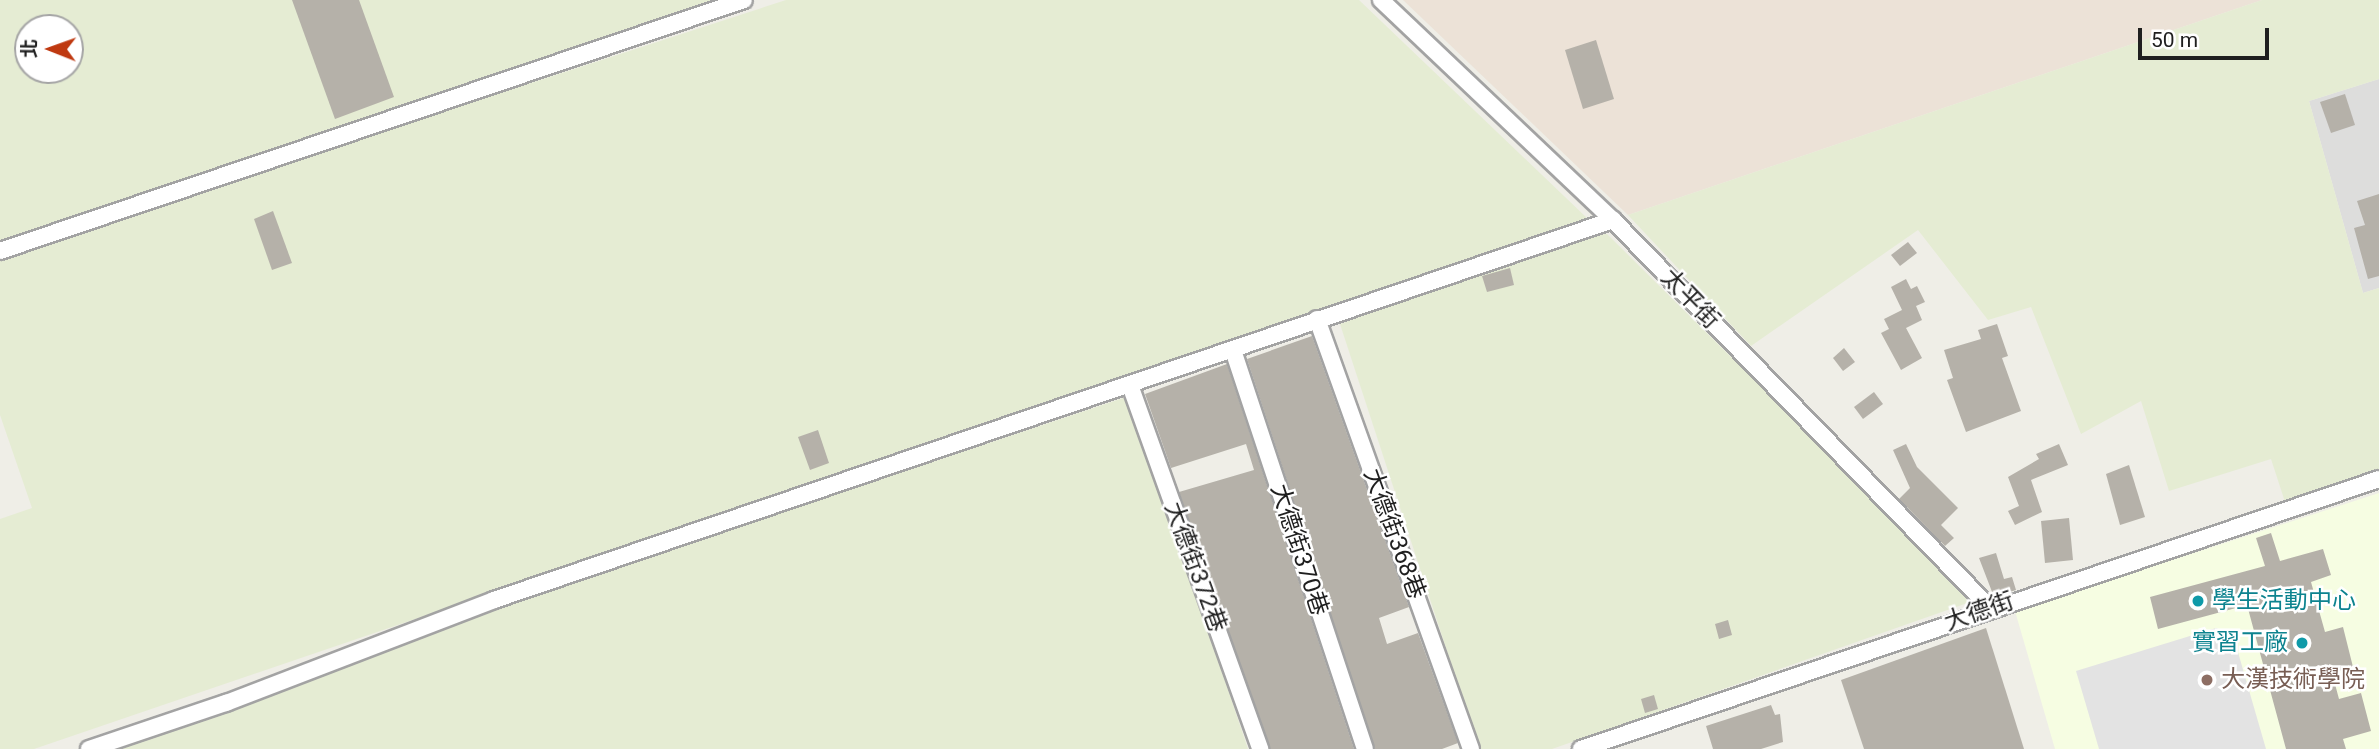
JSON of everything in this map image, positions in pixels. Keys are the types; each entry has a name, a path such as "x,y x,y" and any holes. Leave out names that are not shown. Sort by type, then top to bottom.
{"street":[{"path":"0,251 744,0"},
{"name":"太平街","path":"1381,0 1613,220 1990,608"},
{"path":"89,749 226,703 507,596 1613,220"},
{"name":"大德街368巷","path":"1317,319 1471,749"},
{"name":"大德街370巷","path":"1233,350 1365,749"},
{"name":"大德街372巷","path":"1130,385 1260,749"},
{"name":"大德街","path":"1581,749 1990,608 2379,479"}],"shaded area":[{"path":"0,0 728,0 0,241"},
{"path":"786,0 1359,0 1588,219 34,749 0,749 0,519 32,508 0,415 0,256"},
{"path":"1403,0 2262,0 1628,215"},
{"path":"2262,0 2379,0 2379,79 2309,101 2363,293 2379,288 2379,472 2286,505 2271,459 2169,491 2141,401 2081,434 2031,307 1988,320 1918,230 1751,346 1628,215"},
{"path":"2379,79 2379,288 2363,293 2309,101"},
{"path":"1607,234 1976,600 1552,749 1479,749 1340,324 1590,235"},
{"path":"1129,396 1248,749 79,749"},
{"name":"大漢技術學院","path":"2379,493 2379,749 2055,749 2015,611"},
{"path":"2216,628 2233,635 2266,749 2099,749 2076,671"}],"building":[{"path":"292,0 359,0 394,97 335,119"},
{"path":"1596,40 1614,99 1583,109 1565,50"},
{"path":"2345,94 2355,125 2331,133 2320,102"},
{"path":"2379,194 2379,276 2368,279 2354,228 2365,225 2357,201"},
{"path":"273,211 292,263 272,270 254,219"},
{"path":"1908,242 1917,253 1900,266 1891,255"},
{"path":"1510,268 1514,285 1487,292 1482,276"},
{"path":"1906,279 1911,289 1917,286 1925,302 1916,306 1922,320 1906,328 1922,358 1901,370 1881,333 1889,329 1884,319 1902,310 1891,287"},
{"path":"1997,324 2008,356 2002,358 2021,411 1966,432 1947,380 1953,378 1944,350 1981,339 1978,330"},
{"path":"1312,336 1409,607 1379,618 1387,644 1418,633 1458,743 1442,749 1375,749 1247,359"},
{"path":"1844,348 1855,362 1843,371 1833,358"},
{"path":"1227,364 1354,749 1270,749 1179,492 1254,470 1246,444 1171,468 1145,394"},
{"path":"1874,392 1883,404 1863,419 1854,407"},
{"path":"818,430 829,463 810,470 798,437"},
{"path":"1906,444 1917,467 1958,508 1941,525 1954,538 1945,546 1899,499 1910,488 1893,450"},
{"path":"2059,444 2068,465 2031,480 2042,512 2015,525 2008,511 2019,506 2008,477 2039,459 2036,454"},
{"path":"2129,465 2145,517 2120,525 2106,474"},
{"path":"2069,518 2073,560 2045,563 2041,521"},
{"name":"實習工廠","path":"2271,533 2280,561 2323,549 2331,575 2311,582 2325,632 2343,627 2353,667 2332,673 2339,699 2361,693 2371,731 2343,739 2346,749 2286,749 2247,605 2158,629 2150,597 2265,566 2256,538"},
{"path":"1996,553 2004,579 2012,577 2016,590 1994,597 1979,558"},
{"path":"1728,620 1732,635 1719,639 1715,624"},
{"path":"1986,628 2024,749 1864,749 1841,680"},
{"path":"1654,695 1658,709 1645,713 1641,699"},
{"path":"1771,705 1775,715 1780,714 1783,742 1761,749 1713,749 1706,726"}],"place":[{"name":"學生活動中心","path":"2198,601"},
{"name":"實習工廠","path":"2302,643"},
{"name":"大漢技術學院","path":"2207,680"}]}
